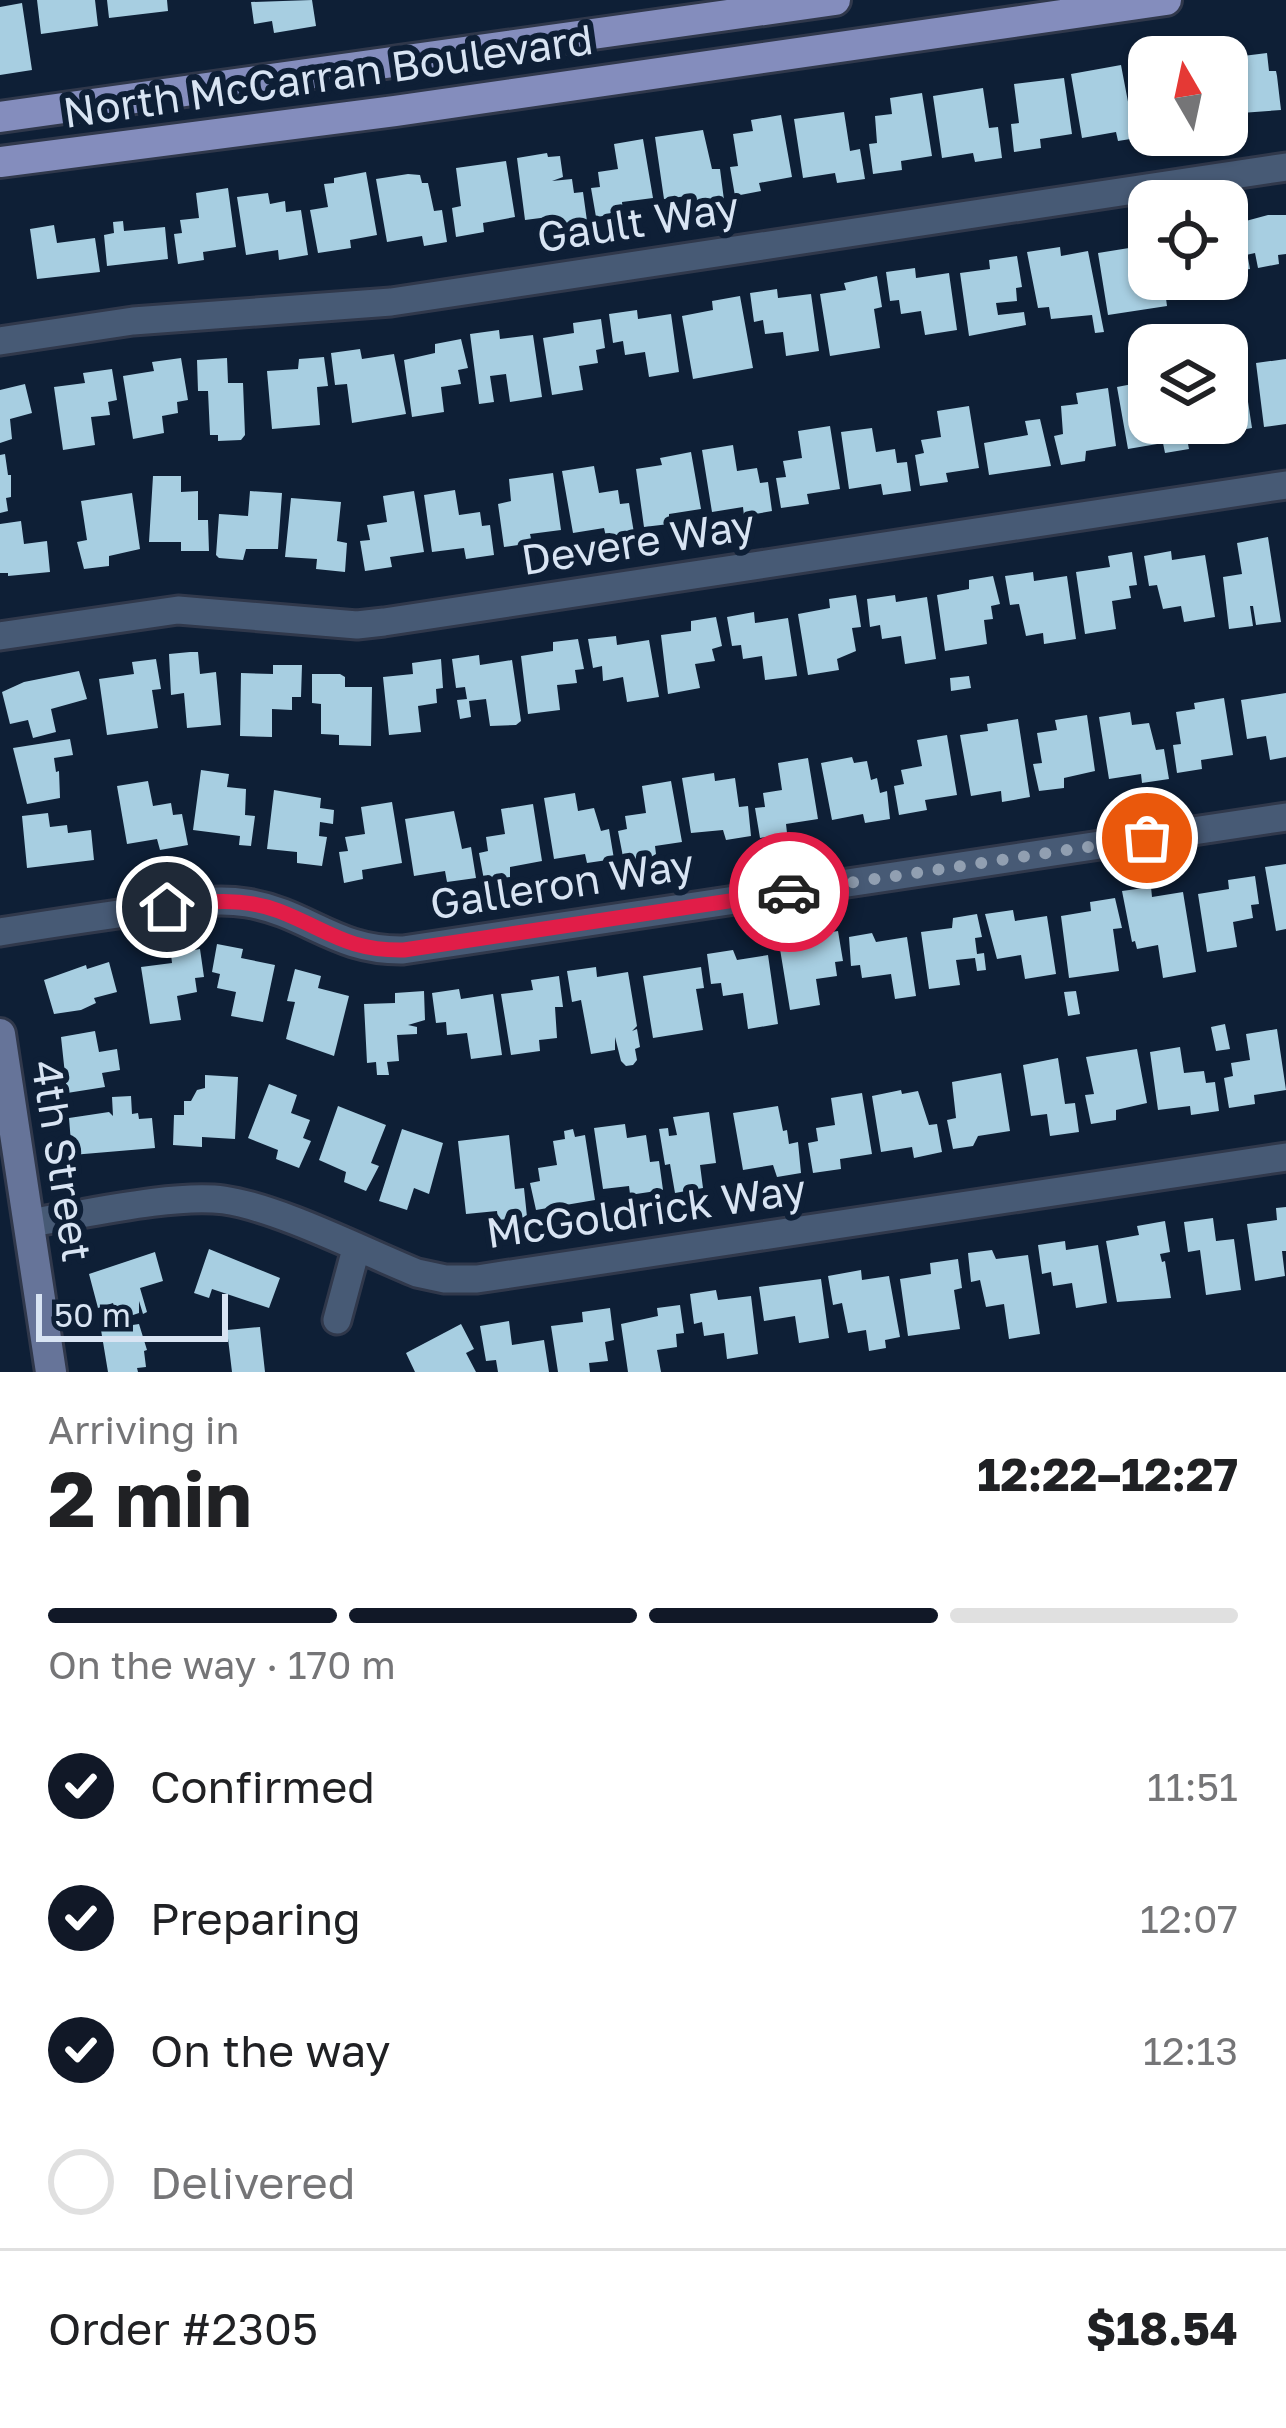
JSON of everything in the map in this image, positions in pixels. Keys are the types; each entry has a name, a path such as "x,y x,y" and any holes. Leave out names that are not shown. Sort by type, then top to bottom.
{"main road":[{"name":"North McCarran Boulevard","path":"0,118 835,0"},
{"name":"North McCarran Boulevard","path":"0,162 395,111 1166,0"}],"street":[{"name":"Gault Way","path":"0,340 134,321 391,302 1286,166"},
{"name":"Devere Way","path":"0,636 178,610 357,625 384,622 1286,485"},
{"name":"Galleron Way","path":"0,932 209,900 275,909 347,944 404,950 1286,817"},
{"name":"4th Street","path":"0,1034 51,1372"},
{"name":"McGoldrick Way","path":"28,1223 194,1198 224,1200 254,1207 417,1274 477,1279 1286,1157"},
{"path":"337,1320 356,1249"}],"building":[{"path":"37,0 95,0 98,26 41,34"},
{"path":"107,0 167,0 168,11 109,18"},
{"path":"312,0 316,26 274,33 272,21 254,24 251,2"},
{"path":"22,3 32,70 0,75 0,7"},
{"path":"1267,53 1269,71 1276,71 1281,110 1248,112 1248,55"},
{"path":"1121,65 1128,139 1118,141 1116,132 1082,138 1071,74"},
{"path":"1064,78 1072,134 1040,139 1041,148 1014,152 1011,124 1019,123 1014,84"},
{"path":"983,88 989,128 998,127 1002,158 975,162 973,153 942,158 933,96"},
{"path":"922,93 932,156 901,161 902,170 873,174 869,144 877,143 875,116 892,114 890,98"},
{"path":"844,112 850,151 860,149 865,179 837,183 835,173 803,178 794,119"},
{"path":"781,115 792,177 759,183 761,191 735,196 730,167 738,166 733,134 753,131 751,120"},
{"path":"703,130 712,169 720,169 724,200 696,204 695,195 664,199 655,137"},
{"path":"643,139 653,198 622,202 623,213 596,217 591,188 600,187 598,172 618,169 614,144"},
{"path":"547,153 548,157 560,156 563,177 552,181 572,179 574,193 583,192 587,221 558,225 556,216 525,220 517,158"},
{"path":"506,161 515,217 483,223 484,232 456,237 452,208 461,206 456,168"},
{"path":"366,172 377,235 350,240 351,248 318,253 310,210 328,207 324,184"},
{"path":"420,175 422,183 428,183 434,211 442,210 447,242 424,246 422,236 387,242 376,179"},
{"path":"228,188 236,247 203,252 204,260 178,264 174,234 182,233 180,220 199,218 196,193"},
{"path":"268,193 270,204 285,201 286,212 301,210 308,255 279,260 278,250 246,255 237,197"},
{"path":"1286,215 1286,254 1278,255 1279,264 1258,268 1255,253 1248,255 1248,220"},
{"path":"123,221 124,231 165,227 168,259 107,266 104,235 114,233 113,222"},
{"path":"54,225 57,243 95,238 100,272 37,279 30,229"},
{"path":"1060,247 1061,256 1088,251 1104,332 1095,333 1092,315 1051,319 1049,307 1038,308 1027,252"},
{"path":"1128,248 1128,300 1166,300 1167,306 1108,315 1098,253"},
{"path":"1017,256 1022,287 1016,288 1017,301 996,303 998,315 1024,312 1026,325 969,336 960,273 990,269 989,260"},
{"path":"915,268 916,278 949,273 957,330 925,335 921,311 901,314 899,300 890,301 886,272"},
{"path":"877,276 882,307 874,309 880,348 830,356 820,294 846,290 844,283"},
{"path":"777,289 778,298 811,294 819,351 786,356 783,332 765,334 763,320 754,322 750,293"},
{"path":"740,296 753,368 693,379 682,316 713,310 712,301"},
{"path":"637,310 638,319 671,314 679,372 649,377 645,352 625,355 623,341 613,343 609,314"},
{"path":"601,319 605,348 596,350 598,363 579,366 583,390 552,395 543,338 574,333 573,323"},
{"path":"499,330 500,339 533,335 542,397 510,402 506,374 490,376 494,402 479,404 470,334"},
{"path":"461,339 468,368 458,370 461,384 441,387 444,412 412,417 404,360 435,353 435,344"},
{"path":"360,349 362,359 394,354 406,414 352,423 347,384 335,385 331,353"},
{"path":"324,357 328,386 317,387 320,425 272,429 267,371 298,369 299,359"},
{"path":"181,358 188,400 177,402 178,413 162,416 164,433 133,439 123,376 154,371 152,362"},
{"path":"227,358 228,383 243,383 245,435 241,440 218,441 218,435 210,435 208,391 198,391 197,360"},
{"path":"1286,359 1286,424 1264,427 1256,363"},
{"path":"112,369 117,400 108,402 110,415 91,417 95,445 63,450 54,387 85,383 83,373"},
{"path":"25,384 32,413 10,419 12,439 0,443 0,390"},
{"path":"1128,385 1128,444 1157,444 1128,449 1117,387"},
{"path":"1108,388 1116,446 1086,451 1085,461 1061,465 1054,436 1063,434 1061,406 1078,404 1076,393"},
{"path":"969,406 979,468 946,473 948,482 920,486 915,455 924,453 921,440 941,437 937,411"},
{"path":"1040,419 1051,466 989,475 984,443 1028,435 1025,421"},
{"path":"830,426 840,489 807,494 809,504 781,508 776,478 786,477 783,461 802,458 798,431"},
{"path":"872,428 876,452 895,449 897,463 907,462 911,491 883,495 881,484 849,489 841,432"},
{"path":"1163,444 1188,444 1189,449 1165,453"},
{"path":"733,445 737,471 757,468 760,483 768,482 772,511 744,516 743,507 712,512 702,450"},
{"path":"691,452 701,509 669,514 669,524 644,527 636,469 662,465 660,458"},
{"path":"5,454 11,497 6,498 8,511 0,513 0,455"},
{"path":"594,466 599,493 618,490 620,504 629,503 634,533 606,537 604,528 573,533 562,471"},
{"path":"553,473 561,530 530,534 532,543 504,547 498,504 511,501 509,479"},
{"path":"153,476 181,476 181,492 198,491 198,520 208,520 209,551 181,551 181,542 149,542"},
{"path":"455,490 459,515 480,512 482,526 490,525 494,555 466,559 464,548 432,552 424,495"},
{"path":"250,491 282,493 278,549 246,549 243,560 219,558 219,514 248,516"},
{"path":"414,491 424,552 390,557 392,567 365,571 360,541 370,540 367,525 387,522 383,496"},
{"path":"132,493 140,549 109,556 109,566 84,569 77,542 87,540 81,501"},
{"path":"291,498 341,502 337,541 347,543 345,572 316,569 317,559 285,557"},
{"path":"21,521 24,544 47,541 50,572 0,573 0,524"},
{"path":"1268,537 1281,622 1256,625 1250,606 1253,626 1229,629 1223,577 1242,574 1237,543"},
{"path":"1171,551 1172,560 1205,555 1215,617 1184,622 1181,606 1163,609 1157,585 1149,586 1144,556"},
{"path":"1132,552 1137,585 1129,586 1131,598 1112,601 1116,629 1085,634 1076,572 1110,567 1108,556"},
{"path":"1033,572 1034,581 1067,576 1076,639 1044,644 1043,633 1026,636 1019,604 1010,605 1005,576"},
{"path":"993,576 1000,604 991,606 993,619 984,620 987,644 945,651 937,595 969,589 969,580"},
{"path":"856,595 861,627 852,628 856,651 837,659 839,670 808,675 798,614 830,608 829,599"},
{"path":"895,595 896,602 927,597 936,659 905,664 901,636 882,639 880,625 870,627 867,599"},
{"path":"754,612 755,623 788,618 797,676 765,680 762,656 743,659 741,645 732,646 727,617"},
{"path":"716,617 722,646 712,649 715,661 695,664 700,688 668,694 661,635 691,631 691,621"},
{"path":"616,636 617,645 649,640 659,697 627,702 623,677 603,681 602,666 593,668 588,639"},
{"path":"578,639 584,669 575,670 577,683 557,685 560,710 528,714 521,656 553,651 553,642"},
{"path":"198,652 200,674 216,672 221,725 187,728 184,693 171,695 169,654"},
{"path":"479,655 480,665 512,660 521,721 516,725 490,726 486,699 469,701 471,717 460,719 457,700 467,699 465,687 456,688 452,659"},
{"path":"156,659 161,689 152,690 158,728 107,735 99,679 134,674 132,662"},
{"path":"441,659 443,688 436,689 437,703 418,706 421,732 389,735 383,677 413,674 412,663"},
{"path":"273,665 302,665 301,697 292,697 292,710 272,709 272,737 240,736 241,673 273,674"},
{"path":"79,671 87,699 51,709 56,732 33,738 28,720 10,724 2,692 24,682"},
{"path":"312,674 340,674 345,687 372,687 371,746 339,745 339,735 321,734 321,704 312,703"},
{"path":"969,676 971,688 951,691 950,678"},
{"path":"1286,693 1286,757 1270,760 1266,736 1247,739 1241,700"},
{"path":"1224,698 1233,755 1201,760 1202,769 1177,773 1173,745 1181,744 1176,712"},
{"path":"1130,712 1132,725 1149,723 1156,750 1164,749 1169,779 1142,783 1141,774 1109,779 1099,717"},
{"path":"1087,715 1095,771 1064,778 1064,788 1039,791 1033,764 1042,763 1037,733 1057,730 1055,720"},
{"path":"1018,719 1030,797 1002,802 1001,791 971,796 960,735"},
{"path":"947,735 957,795 925,800 927,810 899,815 894,786 904,784 901,770 922,766 917,740"},
{"path":"70,739 73,755 54,758 60,798 27,804 13,748"},
{"path":"852,757 854,763 867,761 871,780 877,778 880,793 887,791 890,819 865,823 863,814 832,820 821,763"},
{"path":"808,758 818,819 786,824 787,833 760,838 755,808 765,807 763,793 782,790 778,763"},
{"path":"201,770 229,774 227,787 246,789 245,815 255,816 251,846 239,845 240,836 193,830"},
{"path":"714,773 715,781 735,778 739,807 748,806 751,836 726,840 723,830 691,833 682,778"},
{"path":"148,781 153,806 171,803 173,815 182,814 188,845 160,850 157,839 127,844 117,786"},
{"path":"671,781 682,842 655,846 656,854 651,857 624,862 618,831 627,829 625,816 646,813 642,786"},
{"path":"274,790 321,798 320,808 334,810 333,824 320,822 319,836 327,837 322,866 297,863 297,852 267,849"},
{"path":"575,793 578,811 594,808 601,831 609,829 614,859 587,863 585,854 554,859 544,798"},
{"path":"392,802 402,863 362,870 363,879 344,883 339,852 348,851 345,837 365,834 361,807"},
{"path":"533,804 542,861 510,867 510,877 484,880 479,853 488,851 486,837 505,834 501,809"},
{"path":"454,811 462,849 471,847 476,878 447,882 445,871 414,876 405,819"},
{"path":"48,813 50,827 67,825 68,833 91,830 94,860 27,868 22,816"},
{"path":"1286,864 1286,929 1276,931 1265,867"},
{"path":"1255,876 1259,904 1251,905 1253,918 1233,922 1237,947 1207,952 1198,894 1229,889 1228,880"},
{"path":"1151,887 1152,897 1183,892 1196,972 1163,978 1158,945 1137,949 1132,942 1122,891"},
{"path":"1115,898 1122,928 1113,929 1119,971 1069,978 1061,916 1091,911 1090,902"},
{"path":"1013,910 1015,921 1047,916 1056,974 1025,979 1021,955 997,959 985,914"},
{"path":"977,914 982,937 975,938 977,954 984,953 986,970 977,971 975,958 956,960 960,985 929,989 921,932 952,928 953,918"},
{"path":"838,931 843,961 835,962 837,976 816,979 820,1005 790,1010 780,949 806,945 805,936"},
{"path":"872,933 876,942 907,937 916,996 895,999 891,974 862,978 860,965 851,966 849,937"},
{"path":"217,944 243,949 241,958 275,965 263,1022 231,1016 236,992 217,988 220,974 212,972"},
{"path":"200,949 204,977 195,978 197,992 177,996 181,1020 150,1024 141,967 172,963 171,954"},
{"path":"733,950 737,960 768,955 778,1024 748,1029 743,993 723,996 721,983 711,984 707,954"},
{"path":"109,962 117,992 94,998 96,1003 81,1010 54,1014 44,980"},
{"path":"596,967 597,977 628,972 637,1026 632,1031 637,1029 640,1047 635,1049 633,1065 621,1061 615,1037 615,1050 591,1054 581,1000 572,1002 567,971"},
{"path":"701,967 704,988 696,989 703,1030 653,1038 643,976"},
{"path":"295,969 321,976 318,988 349,996 334,1056 286,1039 295,1002 287,1001"},
{"path":"559,976 563,1007 555,1007 557,1038 539,1040 540,1051 511,1055 501,994 533,990 531,980"},
{"path":"459,989 461,999 493,994 502,1055 471,1059 467,1033 447,1035 446,1022 436,1023 432,993"},
{"path":"424,991 425,1020 408,1025 417,1027 417,1034 397,1035 399,1061 387,1062 389,1075 377,1075 376,1062 367,1063 364,1004 395,1003 395,993"},
{"path":"1076,991 1080,1014 1068,1016 1064,992"},
{"path":"1225,1024 1230,1049 1216,1051 1211,1027"},
{"path":"1277,1029 1286,1090 1254,1095 1255,1104 1229,1108 1224,1078 1233,1076 1231,1063 1250,1060 1246,1034"},
{"path":"95,1031 99,1052 117,1049 120,1070 102,1073 105,1087 67,1093 61,1037"},
{"path":"1180,1047 1184,1073 1204,1071 1206,1083 1215,1082 1219,1111 1191,1115 1190,1106 1158,1110 1150,1052"},
{"path":"1137,1049 1147,1103 1116,1110 1116,1120 1091,1124 1085,1095 1094,1094 1086,1057"},
{"path":"1058,1058 1065,1104 1075,1103 1079,1132 1050,1136 1047,1114 1031,1116 1023,1065"},
{"path":"1001,1073 1010,1131 978,1136 973,1146 953,1149 947,1120 956,1118 952,1082"},
{"path":"205,1075 238,1077 235,1139 202,1137 202,1147 173,1145 174,1115 184,1115 184,1101 191,1101 197,1090 205,1088"},
{"path":"269,1084 297,1095 291,1113 310,1120 303,1138 311,1141 299,1168 276,1159 278,1150 248,1138"},
{"path":"901,1090 902,1094 918,1091 929,1125 937,1124 942,1152 914,1158 912,1147 881,1152 872,1096"},
{"path":"862,1093 872,1154 840,1159 841,1169 813,1173 808,1143 818,1141 816,1128 835,1125 831,1098"},
{"path":"131,1096 132,1114 152,1118 155,1148 72,1155 69,1118 109,1112 113,1116 112,1097"},
{"path":"338,1106 386,1125 371,1163 379,1166 366,1191 344,1182 346,1172 319,1160"},
{"path":"778,1106 789,1144 798,1142 801,1173 777,1177 773,1165 743,1170 733,1113"},
{"path":"709,1112 716,1163 700,1165 703,1188 675,1193 659,1129 668,1128 669,1136 677,1135 673,1117"},
{"path":"625,1124 627,1138 646,1135 650,1162 659,1161 663,1190 630,1194 629,1186 603,1189 594,1128"},
{"path":"402,1129 443,1143 429,1194 414,1188 407,1210 379,1201"},
{"path":"573,1129 575,1137 585,1135 595,1200 536,1210 530,1183 540,1181 538,1168 557,1165 553,1141 565,1139 564,1131"},
{"path":"509,1135 515,1189 524,1188 527,1217 498,1220 497,1211 466,1214 458,1141"},
{"path":"1286,1207 1285,1276 1255,1281 1247,1224 1277,1220 1276,1208"},
{"path":"1213,1218 1216,1241 1234,1239 1241,1290 1206,1295 1200,1250 1188,1252 1184,1222"},
{"path":"1165,1221 1170,1252 1160,1254 1171,1298 1117,1302 1106,1241 1139,1235 1137,1226"},
{"path":"1065,1241 1066,1250 1098,1245 1107,1303 1076,1308 1072,1283 1053,1286 1051,1272 1042,1274 1038,1245"},
{"path":"209,1249 280,1278 269,1308 212,1289 209,1298 194,1293"},
{"path":"992,1250 996,1259 1028,1255 1040,1334 1009,1339 1004,1304 986,1307 980,1280 971,1282 968,1253"},
{"path":"155,1252 163,1281 140,1288 147,1312 143,1314 139,1301 139,1313 118,1320 113,1303 98,1308 89,1274"},
{"path":"958,1259 962,1288 954,1290 960,1329 908,1336 900,1279 931,1274 930,1263"},
{"path":"861,1270 862,1280 889,1276 900,1337 885,1340 886,1348 869,1351 866,1330 848,1333 842,1303 833,1305 828,1276"},
{"path":"821,1279 829,1338 799,1343 795,1316 764,1321 759,1287"},
{"path":"716,1290 718,1300 751,1296 758,1354 727,1359 724,1333 704,1336 702,1322 694,1324 690,1294"},
{"path":"680,1305 684,1333 676,1334 677,1347 657,1350 661,1372 628,1372 621,1324 658,1316 657,1308"},
{"path":"610,1308 614,1340 605,1342 608,1361 589,1363 590,1372 558,1372 551,1326 583,1322 582,1312"},
{"path":"509,1321 512,1345 544,1340 549,1372 498,1372 496,1360 486,1361 480,1326"},
{"path":"139,1324 147,1350 146,1367 137,1368 138,1372 108,1372 101,1330"},
{"path":"461,1324 474,1349 466,1353 476,1372 415,1372 406,1353"},
{"path":"260,1327 265,1372 232,1372 227,1330"}],"way so far":[{"path":"789,892 1147,838"}],"route":[{"path":"167,907 209,900 245,902 275,909 347,944 404,950 789,892"}]}
